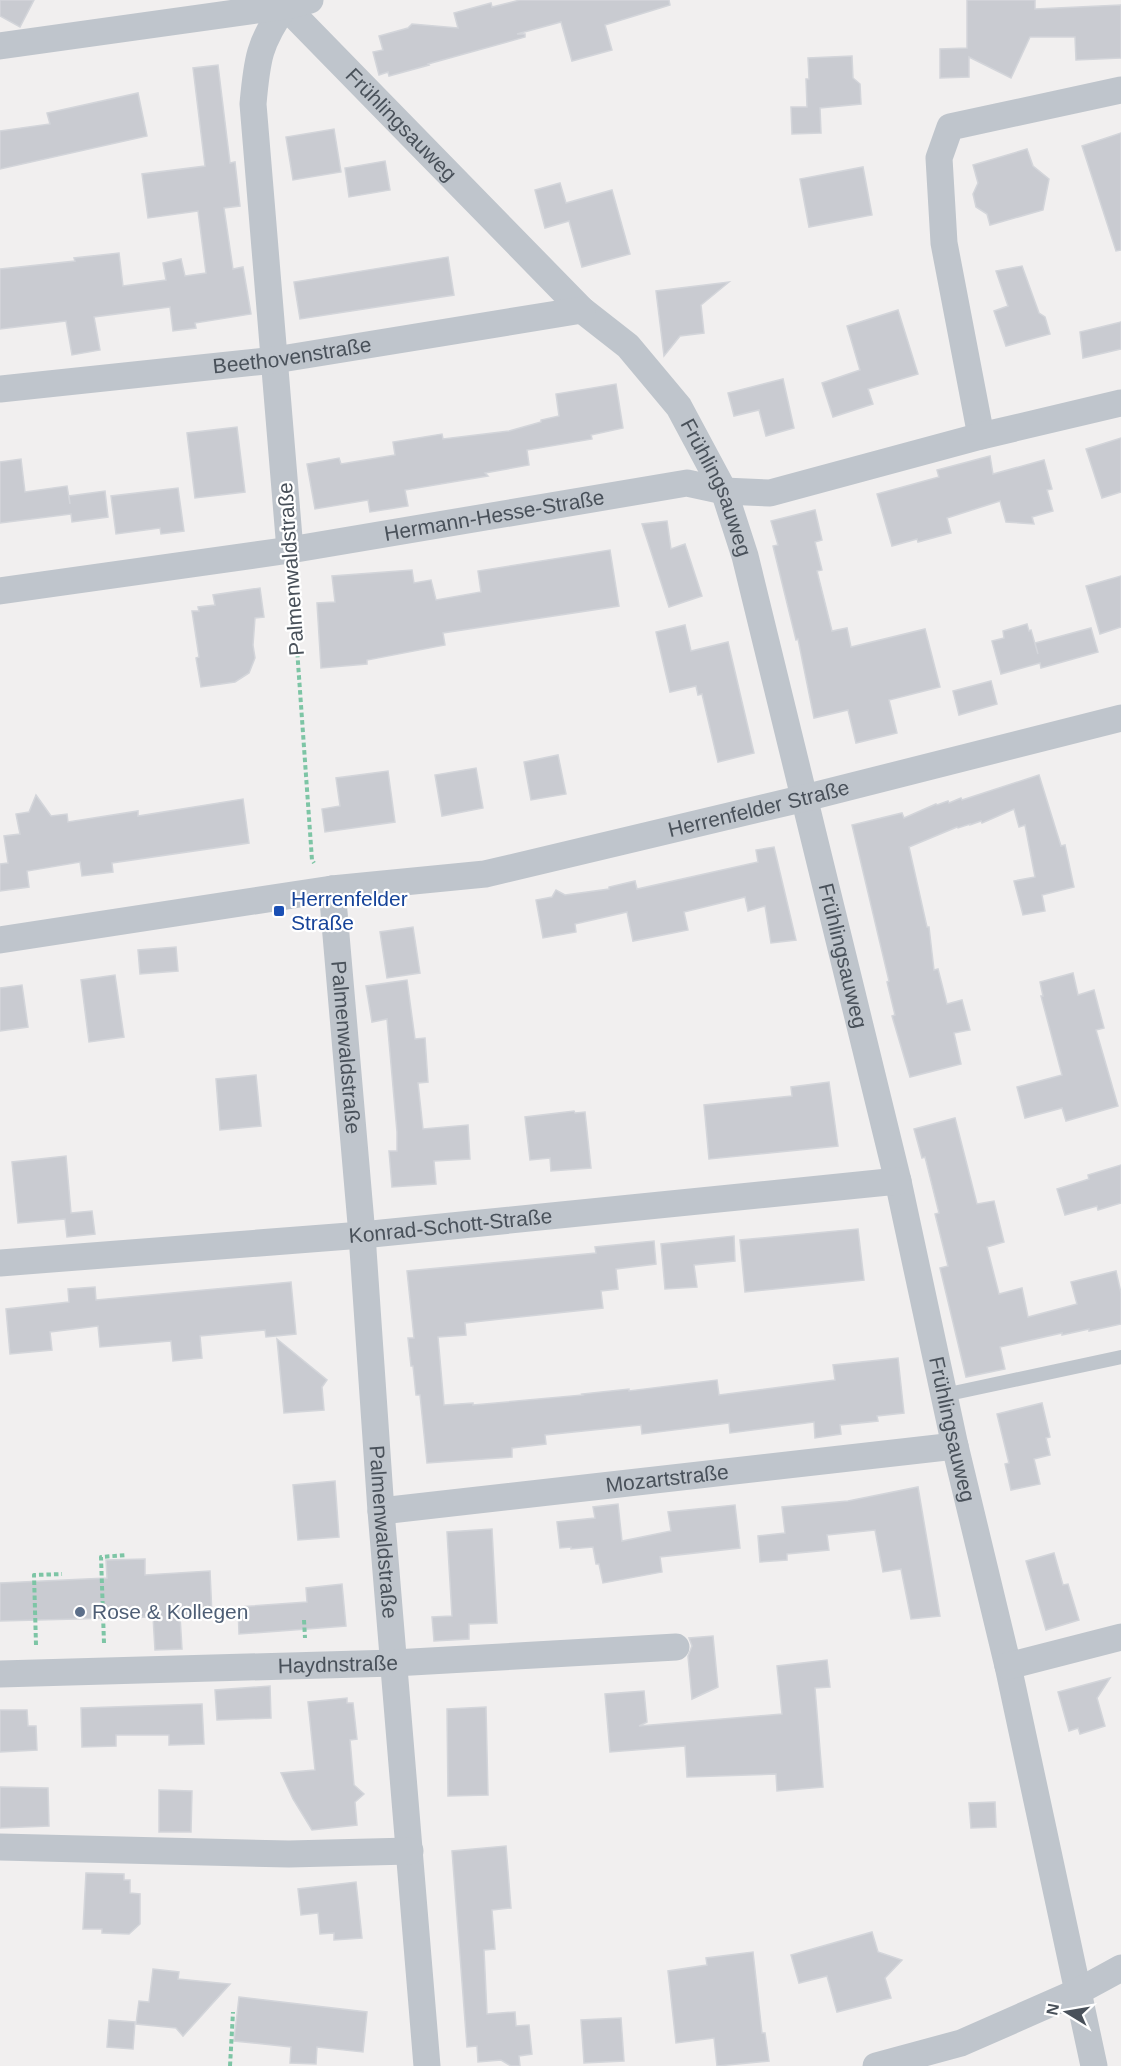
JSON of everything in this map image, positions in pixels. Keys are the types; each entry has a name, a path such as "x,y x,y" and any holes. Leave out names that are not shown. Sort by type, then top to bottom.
{"street":[{"path":"0,46 293,2"},
{"name":"Frühlingsauweg","path":"293,2 582,310 628,346 679,407 724,491 745,556 898,1181 955,1446 1008,1666 1094,2066"},
{"name":"Palmenwaldstraße","path":"290,550 253,104 259,53 270,27 293,2"},
{"path":"981,436 944,243 939,158 950,127 1121,90"},
{"name":"Beethovenstraße","path":"0,389 275,360 582,310"},
{"name":"Hermann-Hesse-Straße","path":"0,591 290,550 687,483 724,491 770,493 981,436 1121,404"},
{"name":"Herrenfelder Straße","path":"0,940 332,890 485,874 805,798 1121,717"},
{"name":"Palmenwaldstraße","path":"332,890 362,1235 381,1511 427,2066"},
{"name":"Konrad-Schott-Straße","path":"0,1263 362,1235 898,1181"},
{"name":"Mozartstraße","path":"381,1511 955,1446"},
{"path":"1008,1666 1121,1637"},
{"name":"Haydnstraße","path":"0,1674 394,1663 676,1647"},
{"path":"0,1847 288,1854 410,1851"},
{"path":"876,2066 961,2043 1079,1991 1121,1968"}],"lane":[{"path":"944,1395 1121,1357"}],"path":[{"name":"Palmenwaldstraße","path":"290,550 312,860 332,890"},
{"path":"105,1671 101,1557 127,1555"},
{"path":"37,1673 34,1575 62,1574"},
{"path":"230,2066 233,2012"}],"building":[{"path":"0,0 34,0 20,27 0,16"},
{"path":"520,0 669,0 670,5 605,25 612,50 572,61 561,22 517,34 525,34 525,37 429,65 389,76 388,72 379,75 373,52 383,50 379,36 408,28 412,24 458,28 454,13 491,3 492,7"},
{"path":"967,0 1035,0 1035,9 1121,5 1121,58 1076,60 1075,37 1030,37 1011,78 969,57 969,77 940,78 940,49 967,48"},
{"path":"852,56 853,78 860,84 861,104 820,108 821,133 792,134 791,107 807,107 808,58"},
{"path":"218,65 230,163 235,162 240,206 224,208 233,269 243,267 251,314 195,323 196,328 173,331 170,307 94,317 100,350 72,355 66,321 0,329 0,269 75,261 74,258 119,253 123,286 166,280 163,263 181,259 185,276 206,273 198,211 148,218 142,174 205,166 193,68"},
{"path":"138,93 147,136 0,169 0,131 50,124 47,113"},
{"path":"334,129 341,172 293,180 286,137"},
{"path":"1121,133 1121,250 1116,251 1082,146"},
{"path":"1027,149 1033,166 1049,179 1043,210 990,225 987,214 976,207 973,194 978,183 973,165"},
{"path":"385,161 390,190 349,197 345,168"},
{"path":"863,167 872,215 809,227 800,179"},
{"path":"560,183 566,203 612,190 630,254 582,267 569,221 545,228 535,190"},
{"path":"448,257 454,295 300,319 294,282"},
{"path":"1022,266 1039,313 1045,317 1050,334 1006,346 994,311 1008,306 996,271"},
{"path":"729,282 701,305 704,333 680,336 664,356 656,291"},
{"path":"898,310 918,374 868,389 873,404 833,417 822,383 860,370 847,326"},
{"path":"1121,322 1121,349 1083,358 1080,332"},
{"path":"783,379 794,428 766,436 759,410 734,416 728,393"},
{"path":"616,384 623,428 591,435 592,439 527,450 529,465 485,473 488,476 405,490 408,506 370,512 368,500 315,509 307,464 339,458 341,464 395,455 393,442 442,434 443,439 509,431 559,416 556,394"},
{"path":"237,427 245,492 195,498 187,433"},
{"path":"1121,438 1121,492 1102,498 1086,449"},
{"path":"990,456 993,474 1044,460 1052,489 1047,490 1053,511 1032,517 1034,524 1006,522 1000,501 947,518 951,533 892,546 877,494 939,477 937,470"},
{"path":"21,459 25,492 67,486 70,504 69,496 105,491 108,517 72,522 71,514 0,523 0,462"},
{"path":"178,488 184,531 161,534 160,528 116,534 111,496"},
{"path":"815,510 822,540 815,542 822,570 817,571 832,631 847,628 851,647 925,629 940,687 889,700 897,733 856,743 848,710 814,718 798,639 796,640 773,546 778,545 771,521"},
{"path":"667,521 671,549 685,544 702,596 669,607 642,524"},
{"path":"610,550 619,606 443,633 445,645 367,660 367,664 321,668 317,603 335,602 332,576 412,570 414,583 431,580 436,600 481,592 478,571"},
{"path":"1121,576 1121,627 1100,634 1086,586"},
{"path":"260,588 264,617 255,618 253,645 255,658 249,673 235,682 201,687 192,611 199,611 198,607 215,605 213,595"},
{"path":"1027,624 1038,654 1035,643 1091,628 1098,652 1041,668 1040,663 1001,674 992,641 1004,638 1003,631"},
{"path":"685,625 691,651 728,642 754,753 718,762 702,694 698,695 696,686 670,692 656,632"},
{"path":"991,681 997,704 959,715 953,691"},
{"path":"558,755 566,794 531,800 524,762"},
{"path":"476,768 483,808 442,816 435,775"},
{"path":"388,771 395,822 325,832 322,809 340,806 336,778"},
{"path":"1039,775 1061,846 1065,845 1074,887 1042,895 1045,911 1023,915 1014,881 1035,877 1025,825 1019,827 1014,809 982,823 981,821 957,827 909,847 927,927 929,927 934,970 938,969 947,1004 962,1000 970,1030 954,1033 961,1064 910,1077 892,1016 895,1015 887,982 889,981 852,825 902,813 904,818 936,804 948,801 949,803 961,798 962,800"},
{"path":"36,795 51,816 67,814 68,822 138,811 138,816 243,799 249,843 112,863 113,872 82,876 80,862 27,871 29,887 0,891 0,864 8,863 4,836 20,834 16,814 29,812"},
{"path":"774,847 796,940 771,943 765,906 748,911 745,897 684,912 688,930 633,941 627,912 575,924 576,932 543,938 536,900 552,897 556,890 565,895 609,889 609,887 635,881 637,889 758,862 756,850"},
{"path":"413,927 420,973 387,978 380,932"},
{"path":"176,947 178,971 140,974 138,950"},
{"path":"1073,973 1078,995 1094,990 1104,1028 1096,1030 1118,1106 1066,1121 1062,1108 1025,1118 1017,1087 1062,1075 1041,996 1043,996 1040,982"},
{"path":"115,975 124,1037 89,1042 81,980"},
{"path":"407,980 415,1039 425,1038 428,1082 418,1083 423,1129 468,1125 470,1159 434,1161 436,1184 392,1187 389,1151 397,1151 397,1132 387,1019 372,1022 366,986"},
{"path":"22,985 28,1027 0,1031 0,988"},
{"path":"256,1075 261,1126 220,1130 216,1079"},
{"path":"829,1082 838,1146 709,1159 704,1105 792,1096 791,1087"},
{"path":"574,1111 575,1113 585,1112 591,1168 551,1171 550,1158 530,1160 525,1117"},
{"path":"955,1118 977,1204 994,1201 1004,1242 987,1247 999,1294 1022,1288 1028,1317 1077,1304 1071,1282 1116,1271 1121,1293 1121,1324 1089,1331 1089,1329 1062,1335 1062,1333 1000,1347 1005,1369 966,1377 940,1268 948,1266 935,1214 939,1213 925,1157 922,1158 914,1129"},
{"path":"66,1156 71,1213 92,1211 95,1234 67,1237 65,1219 18,1223 12,1162"},
{"path":"1121,1165 1121,1203 1098,1210 1097,1206 1065,1215 1057,1189 1089,1179 1088,1175"},
{"path":"858,1229 864,1280 745,1292 740,1240"},
{"path":"734,1236 735,1261 694,1265 697,1287 665,1289 661,1244"},
{"path":"654,1241 656,1264 616,1269 618,1289 601,1291 603,1308 465,1323 466,1335 438,1337 444,1405 473,1403 473,1405 629,1389 629,1391 717,1380 719,1395 835,1380 833,1365 898,1358 904,1413 877,1416 878,1421 840,1425 841,1434 815,1438 814,1422 730,1433 729,1423 642,1434 641,1425 545,1435 546,1444 512,1448 512,1457 427,1463 420,1395 416,1395 408,1338 414,1338 407,1271 596,1253 595,1247"},
{"path":"291,1282 296,1334 266,1337 265,1330 200,1336 202,1358 173,1361 171,1341 100,1347 98,1326 50,1332 52,1350 10,1354 6,1309 69,1302 68,1289 95,1287 96,1300"},
{"path":"277,1339 327,1380 322,1387 324,1410 284,1413"},
{"path":"1042,1403 1050,1437 1046,1438 1050,1455 1034,1459 1040,1484 1011,1490 1005,1464 1009,1463 997,1414"},
{"path":"335,1481 339,1537 298,1540 293,1485"},
{"path":"918,1487 940,1616 911,1619 901,1569 883,1572 875,1530 827,1535 829,1550 787,1554 787,1560 760,1562 758,1536 785,1533 782,1507 848,1501"},
{"path":"618,1504 622,1541 671,1531 668,1512 735,1505 740,1548 660,1557 662,1572 603,1583 593,1547 560,1548 557,1522 595,1518 593,1507"},
{"path":"492,1529 497,1623 469,1624 469,1639 434,1641 432,1617 452,1616 447,1532"},
{"path":"1054,1553 1063,1585 1068,1584 1079,1620 1046,1630 1026,1561"},
{"path":"145,1559 145,1575 210,1571 212,1615 180,1616 182,1649 155,1650 153,1617 0,1621 0,1583 107,1578 106,1560"},
{"path":"342,1584 346,1626 239,1634 238,1607 307,1602 306,1588"},
{"path":"713,1636 718,1687 692,1699 688,1656 692,1646 689,1638"},
{"path":"827,1660 830,1687 815,1688 823,1787 777,1791 776,1774 687,1777 685,1746 610,1752 605,1694 644,1691 647,1722 639,1726 782,1714 777,1666"},
{"path":"1110,1678 1097,1698 1105,1726 1080,1734 1078,1728 1069,1731 1058,1692"},
{"path":"270,1686 271,1718 217,1720 215,1690"},
{"path":"347,1698 347,1703 353,1703 357,1739 350,1740 354,1785 364,1794 355,1802 357,1825 312,1830 293,1799 281,1773 315,1770 308,1702"},
{"path":"202,1704 204,1744 169,1745 169,1735 116,1735 116,1746 82,1747 81,1708"},
{"path":"486,1707 488,1795 448,1796 447,1709"},
{"path":"0,1710 27,1710 28,1726 36,1726 37,1750 0,1752"},
{"path":"0,1787 48,1788 49,1826 0,1828"},
{"path":"159,1790 192,1791 191,1832 159,1832"},
{"path":"995,1802 996,1827 971,1828 969,1803"},
{"path":"506,1846 511,1908 492,1910 495,1949 484,1950 487,2014 515,2012 516,2026 529,2025 532,2054 519,2056 520,2066 511,2066 501,2060 478,2062 477,2046 467,2047 452,1851"},
{"path":"86,1873 124,1874 124,1880 130,1880 130,1893 140,1894 140,1924 129,1934 102,1933 102,1929 83,1929"},
{"path":"356,1882 362,1938 334,1940 334,1933 320,1934 318,1913 301,1915 298,1889"},
{"path":"872,1932 878,1952 902,1960 885,1978 891,1998 837,2012 827,1976 799,1983 791,1955"},
{"path":"753,1952 762,2033 765,2033 769,2061 717,2066 714,2038 676,2043 668,1971 707,1965 706,1958"},
{"path":"153,1969 179,1972 178,1979 230,1984 183,2036 176,2028 136,2024 139,2001 149,2002"},
{"path":"239,1997 367,2012 363,2052 317,2047 316,2064 290,2063 291,2047 234,2041"},
{"path":"621,2018 624,2061 584,2063 581,2020"},
{"path":"109,2020 135,2022 133,2049 107,2047"}],"place":[{"name":"Herrenfelder Straße","path":"279,911"},
{"name":"Rose & Kollegen","path":"80,1612"}]}
